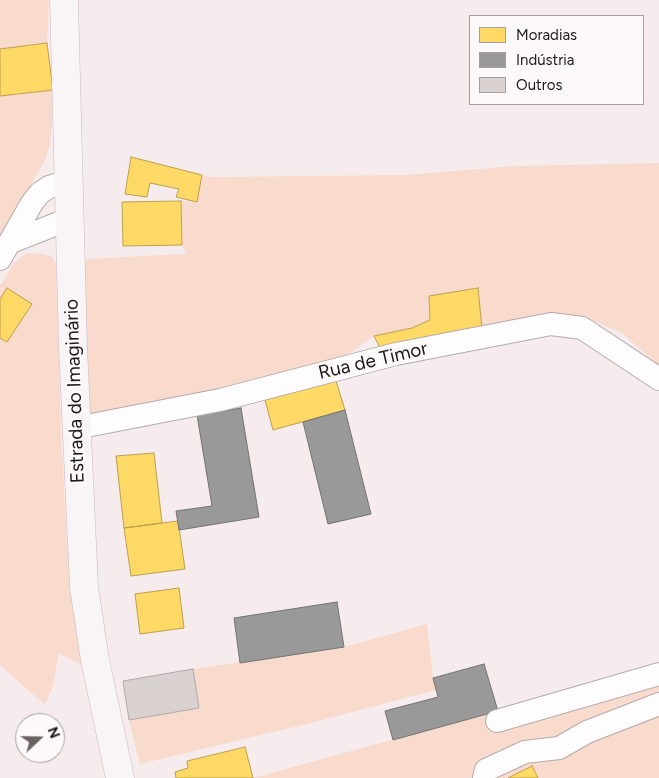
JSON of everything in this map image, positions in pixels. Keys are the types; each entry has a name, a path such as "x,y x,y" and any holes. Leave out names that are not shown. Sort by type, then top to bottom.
{"main road":[{"name":"Estrada do Imaginário","path":"64,0 69,219 82,560 87,613 95,660 120,778"}],"street":[{"path":"5,250 40,192 68,181"},
{"path":"5,250 69,219"},
{"name":"Rua de Timor","path":"76,428 220,400 396,354 551,324 582,328 659,379"},
{"path":"497,721 659,674"},
{"path":"484,778 486,770 525,752 559,748 587,732 659,704"}],"shaded area":[{"path":"0,0 49,0 47,43 0,49"},
{"path":"53,90 52,126 45,160 0,238 0,96"},
{"path":"659,163 659,366 622,333 591,320 570,315 482,329 478,288 429,296 430,320 412,328 374,336 338,361 187,399 92,415 89,410 84,259 186,254 182,245 181,201 197,202 202,175 211,177 406,175 516,166"},
{"path":"27,253 52,257 56,264 61,430 67,544 81,636 88,665 77,663 59,653 53,686 45,705 0,665 0,286 14,263"},
{"path":"427,624 436,690 307,724 140,764 129,720 199,708 193,669 344,647"},
{"path":"659,681 659,778 253,778 529,702"}],"building: Moradias":[{"path":"47,43 53,90 0,96 0,49"},
{"path":"131,157 202,175 197,202 176,197 179,189 150,183 147,197 125,194"},
{"path":"181,201 182,245 123,246 122,202"},
{"path":"7,288 32,304 7,342 0,338 0,299"},
{"path":"478,288 482,329 381,350 374,336 412,328 430,320 429,296"},
{"path":"336,381 345,410 273,430 265,400"},
{"path":"154,453 162,523 124,528 116,456"},
{"path":"178,521 185,569 131,576 124,528"},
{"path":"179,588 184,628 140,634 135,594"},
{"path":"245,747 253,778 176,778 175,772 188,768 187,761"},
{"path":"532,766 538,778 508,778"}],"building: Indústria":[{"path":"241,408 259,517 179,530 176,511 212,506 197,415"},
{"path":"345,410 371,514 328,524 303,422"},
{"path":"337,602 344,647 240,663 234,618"},
{"path":"484,664 498,711 393,740 385,711 438,697 433,678"}],"building: Outros":[{"path":"193,669 199,708 129,720 123,681"}]}
